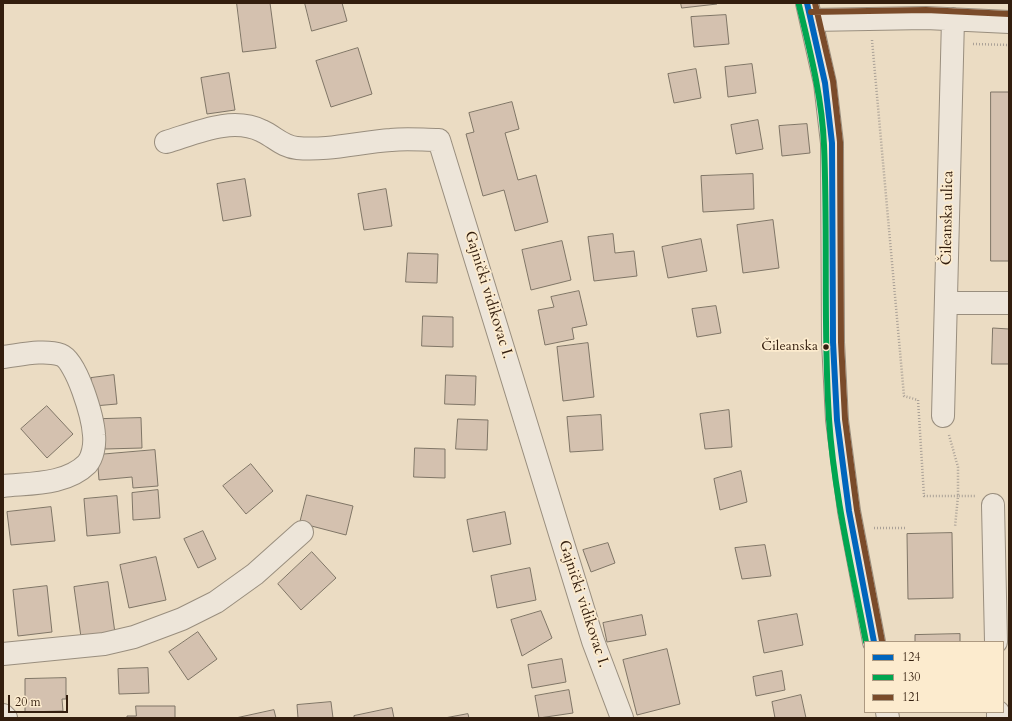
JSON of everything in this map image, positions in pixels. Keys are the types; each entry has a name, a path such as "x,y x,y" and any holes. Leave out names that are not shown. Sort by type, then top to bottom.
{"street":[{"path":"874,641 849,511 837,420 833,342 832,143 825,83 809,11 1009,22"},
{"name":"Čileanska ulica","path":"943,416 953,20"},
{"name":"Gajnički vidikovac I.","path":"166,142 222,126 244,125 262,131 286,146 296,148 314,149 392,139 439,140 520,398 593,641 622,718"},
{"path":"946,303 1009,303"},
{"path":"3,357 52,354 62,356 67,359 76,372 94,434 92,454 89,462 69,476 3,486"},
{"path":"986,501 1002,583 996,641"},
{"path":"3,654 104,644 134,637 182,619 216,602 255,574 302,532"},
{"path":"3,715 6,718"}],"path":[{"path":"871,36 904,396 918,400 924,496 958,496 986,501"},
{"path":"968,44 1009,45"},
{"path":"943,416 958,467 958,496 955,527"},
{"path":"872,528 907,528"}],"building":[{"path":"237,3 270,3 276,48 243,52"},
{"path":"305,3 342,3 347,21 312,31"},
{"path":"681,3 717,3 717,4 682,8"},
{"path":"726,15 729,44 694,47 691,17"},
{"path":"358,48 372,94 331,107 316,61"},
{"path":"752,64 756,93 728,97 725,67"},
{"path":"696,69 701,98 674,103 668,74"},
{"path":"229,73 235,110 207,114 201,78"},
{"path":"991,92 1009,92 1009,261 991,261"},
{"path":"512,102 519,129 505,133 518,180 536,175 548,222 515,231 504,190 483,196 466,134 474,132 469,113"},
{"path":"758,120 763,149 736,154 731,125"},
{"path":"807,124 810,153 782,156 779,126"},
{"path":"753,174 754,209 703,212 701,176"},
{"path":"245,179 251,216 223,221 217,184"},
{"path":"386,189 392,226 364,230 358,194"},
{"path":"773,220 779,268 743,273 737,225"},
{"path":"613,234 615,253 634,251 637,276 594,281 588,237"},
{"path":"701,239 707,271 668,278 662,247"},
{"path":"562,241 571,280 531,290 522,250"},
{"path":"408,253 438,254 437,283 406,282"},
{"path":"579,291 587,325 572,328 574,339 545,345 538,310 554,307 551,297"},
{"path":"716,306 721,333 697,337 692,309"},
{"path":"423,316 453,317 453,347 422,346"},
{"path":"993,328 1009,329 1009,364 992,364"},
{"path":"588,343 594,397 563,401 557,347"},
{"path":"114,375 117,404 94,406 91,378"},
{"path":"446,375 476,376 475,405 445,404"},
{"path":"47,406 73,434 47,458 21,429"},
{"path":"729,410 732,447 705,449 700,414"},
{"path":"601,415 603,450 570,452 567,417"},
{"path":"141,418 142,448 105,449 103,419"},
{"path":"458,419 488,420 487,450 456,449"},
{"path":"415,448 445,449 445,478 414,477"},
{"path":"155,450 158,486 133,488 132,477 99,480 97,455"},
{"path":"251,464 273,491 246,514 223,486"},
{"path":"741,471 747,502 720,510 714,479"},
{"path":"158,490 160,518 133,520 132,493"},
{"path":"307,495 353,506 346,535 300,523"},
{"path":"117,496 120,533 87,536 84,499"},
{"path":"51,507 55,541 11,545 7,512"},
{"path":"505,512 511,544 473,552 467,520"},
{"path":"203,531 216,559 198,568 184,539"},
{"path":"952,533 953,598 908,599 907,534"},
{"path":"608,543 615,563 591,572 583,550"},
{"path":"765,545 771,576 742,579 735,548"},
{"path":"312,552 336,578 301,610 278,584"},
{"path":"156,557 166,600 129,608 120,565"},
{"path":"530,568 536,600 497,608 491,576"},
{"path":"108,582 115,633 81,637 74,587"},
{"path":"47,586 52,632 18,636 13,590"},
{"path":"541,611 552,638 522,656 511,620"},
{"path":"797,614 803,645 764,653 758,621"},
{"path":"642,615 646,635 607,642 603,623"},
{"path":"198,632 217,659 188,680 169,652"},
{"path":"960,634 960,641 915,641 915,635"},
{"path":"667,649 680,704 637,715 623,660"},
{"path":"562,659 566,682 532,688 528,665"},
{"path":"148,668 149,693 119,694 118,669"},
{"path":"782,671 785,690 756,696 753,677"},
{"path":"66,678 66,699 62,699 63,711 25,712 25,679"},
{"path":"569,690 573,713 539,718 535,696"},
{"path":"801,695 806,718 775,718 772,702"},
{"path":"331,702 333,718 298,718 297,705"},
{"path":"136,706 175,706 175,718 127,718 127,716 136,716"},
{"path":"392,708 394,718 354,718 354,716"},
{"path":"274,710 276,718 236,718"},
{"path":"468,714 469,718 445,718"}],"transit line":[{"name":"124","path":"807,3 825,83 832,143 833,342 837,420 849,511 874,641"},
{"name":"121","path":"815,3 833,81 840,142 841,342 845,419 857,510 882,641"},
{"name":"130","path":"799,5 815,74 823,127 825,179 826,351 831,447 844,531 866,641"},
{"name":"121","path":"811,12 926,10 1009,14"}],"place":[{"name":"Čileanska","path":"826,347"}]}
